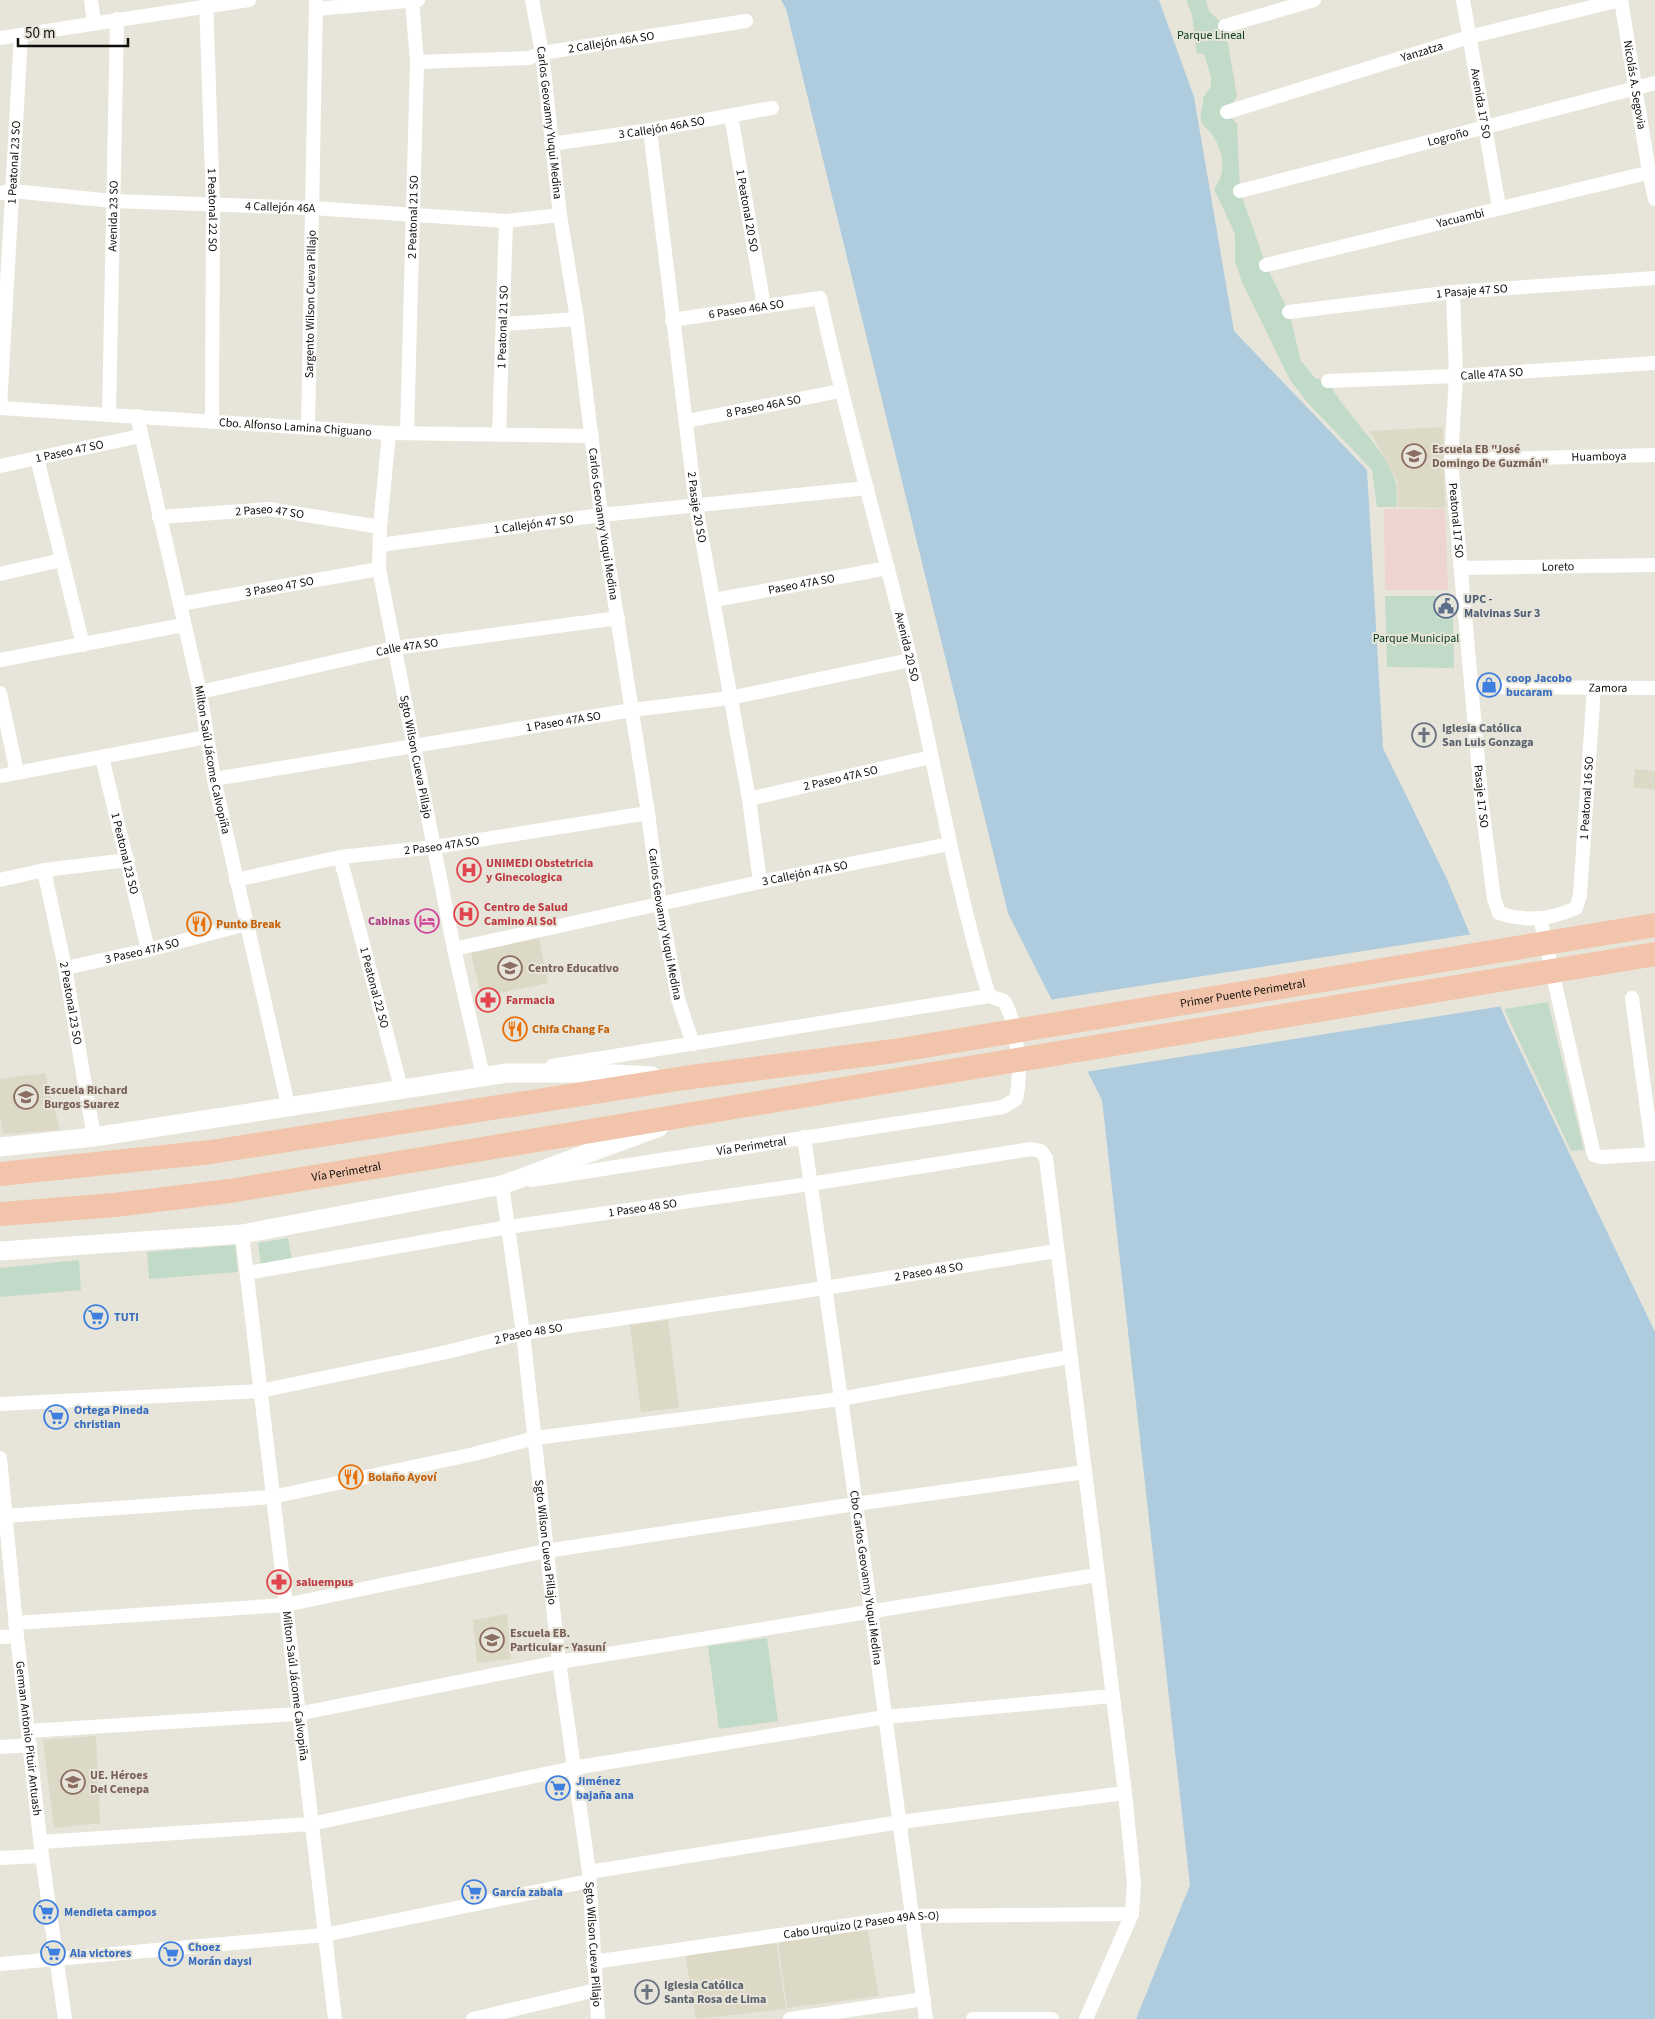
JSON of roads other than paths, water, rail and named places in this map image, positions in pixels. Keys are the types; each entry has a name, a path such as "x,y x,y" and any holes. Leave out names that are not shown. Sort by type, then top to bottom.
{"highway":[{"name":"Primer Puente Perimetral","path":"684,1078 894,1050 1655,925"},
{"name":"Vía Perimetral","path":"0,1214 114,1205 230,1191 691,1116 1655,954"},
{"path":"0,1174 212,1152 684,1078"}],"street":[{"path":"92,0 94,23"},
{"path":"0,38 206,2 248,0"},
{"path":"316,5 418,0"},
{"name":"Carlos Geovanny Yuqui Medina","path":"532,0 542,53 560,215 577,319 601,515 648,813 660,905 678,999 693,1044"},
{"path":"1225,26 1314,0"},
{"name":"Avenida 17 SO","path":"1463,0 1499,207"},
{"name":"Yanzatza","path":"1227,112 1468,37 1620,0"},
{"name":"Nicolás A. Segovia","path":"1620,0 1652,172 1655,199"},
{"name":"2 Peatonal 21 SO","path":"407,434 417,62 412,1"},
{"name":"1 Peatonal 22 SO","path":"206,2 213,204 212,421"},
{"name":"Sargento Wilson Cueva Pillajo","path":"308,428 316,5"},
{"name":"Avenida 23 SO","path":"109,414 117,19"},
{"name":"2 Callejón 46A SO","path":"417,62 524,58 542,53 746,21"},
{"name":"1 Peatonal 23 SO","path":"0,408 6,192 21,35"},
{"name":"Logroño","path":"1240,190 1655,83"},
{"name":"3 Callejón 46A SO","path":"551,144 650,130 772,108"},
{"name":"1 Peatonal 20 SO","path":"731,116 764,306"},
{"name":"2 Pasaje 20 SO","path":"650,130 696,506 749,799 760,882"},
{"name":"Yacuambi","path":"1266,265 1499,207 1652,172"},
{"name":"4 Callejón 46A","path":"6,192 113,201 312,208 506,221 560,215"},
{"name":"1 Peatonal 21 SO","path":"499,435 506,221"},
{"name":"1 Pasaje 47 SO","path":"1289,312 1453,292 1655,278"},
{"name":"Peatonal 17 SO","path":"1453,292 1456,376 1451,460 1462,568"},
{"name":"6 Paseo 46A SO","path":"672,320 820,298"},
{"name":"Avenida 20 SO","path":"820,298 840,390 888,568 910,660 949,844 989,996"},
{"path":"504,324 577,319"},
{"name":"Calle 47A SO","path":"1328,381 1456,376 1655,363"},
{"name":"8 Paseo 46A SO","path":"687,421 840,390"},
{"name":"Cbo. Alfonso Lamina Chiguano","path":"0,408 407,434 592,436"},
{"name":"Milton Saúl Jácome Calvopiña","path":"137,416 140,436 180,604 183,625 200,692 214,779 236,880 288,1105"},
{"name":"Sgto Wilson Cueva Pillajo","path":"388,433 380,527 380,569 416,745 454,949 482,1076"},
{"name":"1 Paseo 47 SO","path":"0,466 140,436"},
{"name":"Huamboya","path":"1451,460 1655,455"},
{"path":"37,458 83,645"},
{"name":"1 Callejón 47 SO","path":"380,545 601,515 867,488"},
{"name":"2 Paseo 47 SO","path":"160,517 269,509 380,527"},
{"path":"0,574 62,560"},
{"name":"Loreto","path":"1462,568 1655,565"},
{"name":"Paseo 47A SO","path":"714,600 888,568"},
{"name":"Pasaje 17 SO","path":"1462,568 1482,806 1494,899 1499,913 1515,919 1540,918 1563,914 1576,908"},
{"name":"3 Paseo 47 SO","path":"180,604 380,569"},
{"name":"Calle 47A SO","path":"200,692 395,648 618,618"},
{"path":"0,660 183,625"},
{"name":"1 Paseo 47A SO","path":"214,779 632,710 730,698 910,660"},
{"name":"Zamora","path":"1472,687 1655,688"},
{"name":"1 Peatonal 16 SO","path":"1576,908 1580,895 1594,687"},
{"path":"0,692 17,773"},
{"path":"0,776 207,737"},
{"name":"1 Peatonal 23 SO","path":"102,757 148,950"},
{"name":"2 Paseo 47A SO","path":"749,799 931,757"},
{"name":"2 Paseo 47A SO","path":"236,880 340,857 435,847 648,813"},
{"name":"3 Callejón 47A SO","path":"660,905 760,882 949,844"},
{"name":"1 Peatonal 22 SO","path":"340,857 401,1088"},
{"path":"0,880 44,870 128,860"},
{"name":"2 Peatonal 23 SO","path":"44,870 65,968 94,1137"},
{"path":"454,949 660,905"},
{"path":"1540,918 1594,1155 1601,1157 1654,1154 1632,998"},
{"name":"3 Paseo 47A SO","path":"65,968 148,950 246,924"},
{"path":"0,1147 94,1137 989,996"},
{"name":"Vía Perimetral","path":"0,1251 242,1234 502,1185 1003,1107 1016,1099 1020,1084 1011,1013 1004,1001 989,996"},
{"path":"507,1073 595,1073 684,1078"},
{"name":"Vía Perimetral","path":"502,1185 691,1116"},
{"name":"Cbo Carlos Geovanny Yuqui Medina","path":"804,1137 926,2019"},
{"name":"1 Paseo 48 SO","path":"247,1273 508,1227 810,1184 1031,1149 1041,1150 1046,1158 1056,1250"},
{"name":"Sgto Wilson Cueva Pillajo","path":"502,1185 523,1333 559,1662 589,1877 598,2019"},
{"name":"Milton Saúl Jácome Calvopiña","path":"242,1234 297,1714 335,2019"},
{"path":"1056,1250 1125,1793 1134,1883 1132,1914 1086,2019"},
{"name":"2 Paseo 48 SO","path":"0,1404 260,1391 447,1352 523,1333 825,1288 1056,1250"},
{"path":"4,1525 272,1497 474,1454 535,1438 840,1399 1069,1357"},
{"name":"German Antonio Pituir Antuash","path":"0,1458 4,1525 42,1856 58,1958 65,2019"},
{"path":"0,1637 16,1629 285,1605 546,1551 855,1504 1085,1472"},
{"path":"0,1747 29,1738 297,1714 559,1662 1097,1575"},
{"path":"41,1842 311,1824 573,1768 885,1717 1112,1696"},
{"path":"0,1964 324,1935 589,1877 900,1822 1125,1793"},
{"path":"0,1858 42,1856"},
{"name":"Cabo Urquizo (2 Paseo 49A S-O)","path":"593,1962 912,1916 1132,1914"},
{"path":"473,2019 596,1990"},
{"path":"790,2019 924,1999"},
{"path":"973,2019 1052,2019"}],"water":[{"path":"781,0 1159,0 1194,97 1234,331 1367,470 1383,748 1446,877 1509,1027 1655,1332 1655,2019 1136,2019 1190,1885 1102,1100 1008,913 786,9"}],"place":[{"name":"Escuela EB \"José Domingo De Guzmán\"","path":"1414,456"},
{"name":"UPC - Malvinas Sur 3","path":"1446,606"},
{"name":"coop Jacobo bucaram","path":"1489,685"},
{"name":"Iglesia Católica San Luis Gonzaga","path":"1424,735"},
{"name":"UNIMEDI Obstetricia y Ginecologica","path":"469,870"},
{"name":"Centro de Salud Camino Al Sol","path":"466,914"},
{"name":"Cabinas","path":"427,921"},
{"name":"Punto Break","path":"199,924"},
{"name":"Centro Educativo","path":"510,968"},
{"name":"Farmacia","path":"488,1000"},
{"name":"Chifa Chang Fa","path":"515,1029"},
{"name":"Escuela Richard Burgos Suarez","path":"26,1097"},
{"name":"TUTI","path":"96,1317"},
{"name":"Ortega Pineda christian","path":"56,1417"},
{"name":"Bolaño Ayoví","path":"351,1477"},
{"name":"saluempus","path":"279,1582"},
{"name":"Escuela EB. Particular - Yasuní","path":"492,1640"},
{"name":"UE. Héroes Del Cenepa","path":"73,1782"},
{"name":"Jiménez bajaña ana","path":"558,1788"},
{"name":"García zabala","path":"474,1892"},
{"name":"Mendieta campos","path":"46,1912"},
{"name":"Ala victores","path":"53,1953"},
{"name":"Choez Morán daysi","path":"171,1954"},
{"name":"Iglesia Católica Santa Rosa de Lima","path":"647,1992"}],"park label":[{"name":"Parque Lineal","path":"1211,35"},
{"name":"Parque Municipal","path":"1416,638"}]}
